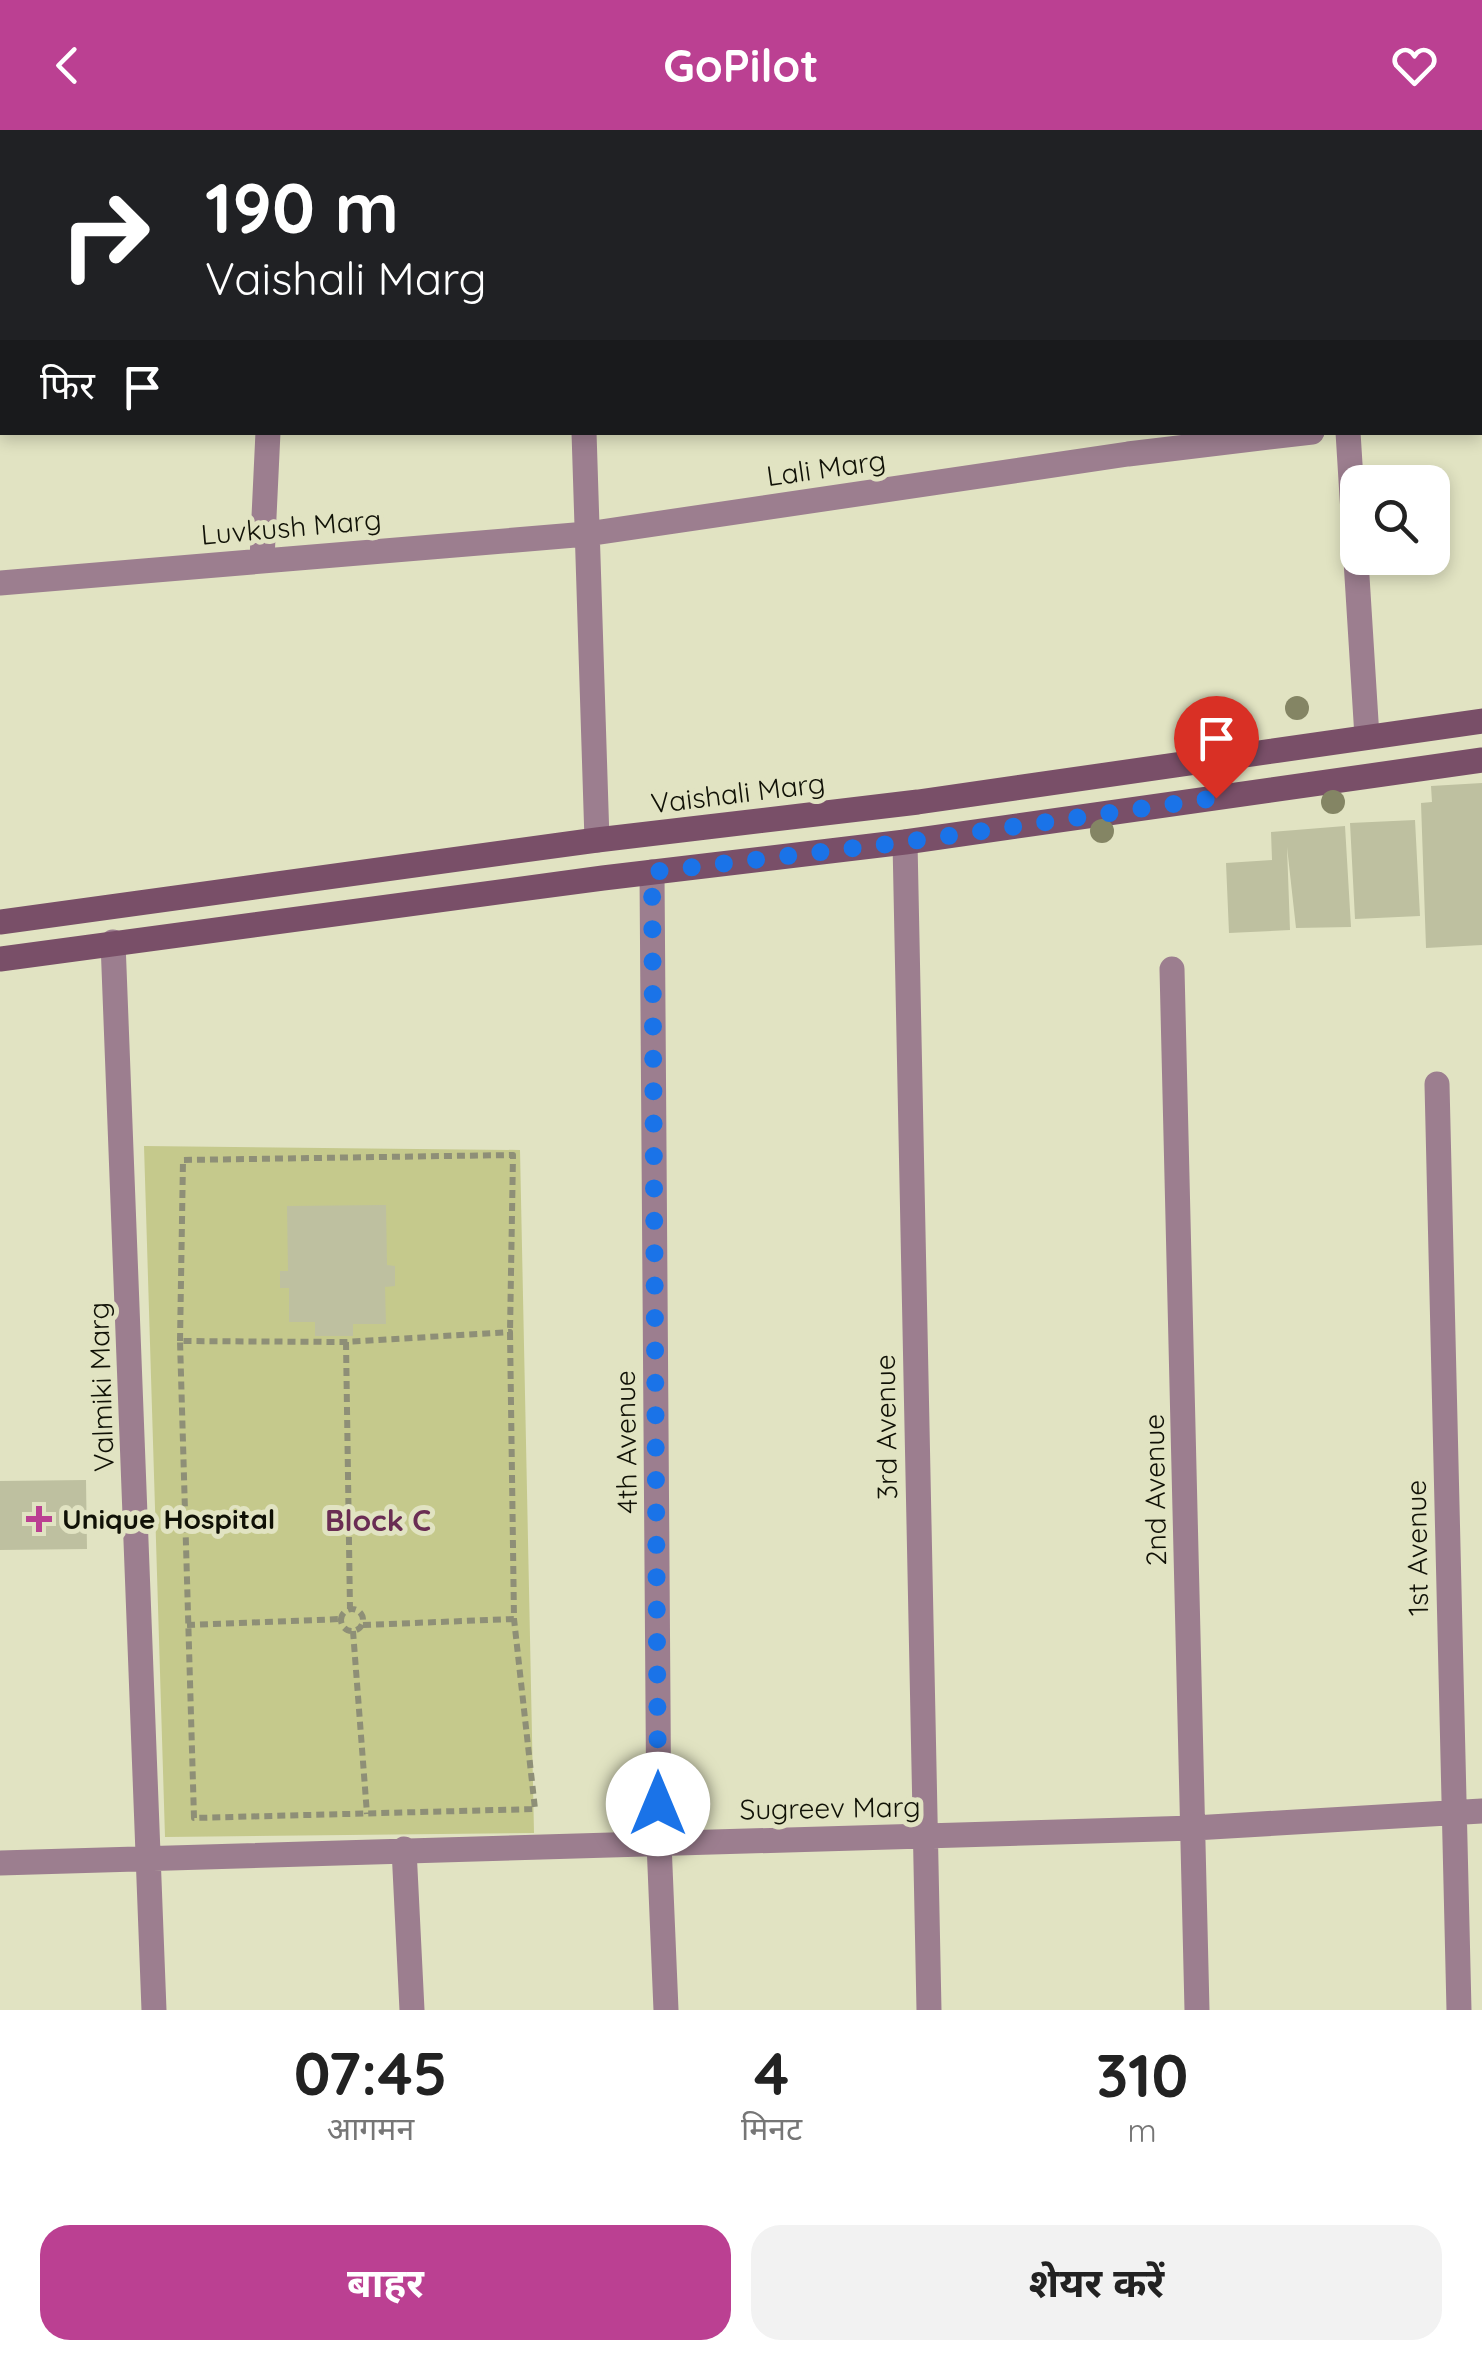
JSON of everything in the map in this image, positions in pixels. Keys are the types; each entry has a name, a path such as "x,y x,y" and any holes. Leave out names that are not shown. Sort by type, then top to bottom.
{"street":[{"path":"262,559 268,435"},
{"path":"584,435 600,878"},
{"name":"Lali Marg","path":"586,534 1127,443 1262,435"},
{"path":"1348,435 1372,775"},
{"name":"Luvkush Marg","path":"0,582 586,534"},
{"name":"Vaishali Marg","path":"0,922 597,840 918,802 1482,721"},
{"path":"0,959 600,878 905,842 1482,760"},
{"name":"3rd Avenue","path":"905,842 928,2010"},
{"name":"4th Avenue","path":"652,872 659,1843 666,2010"},
{"path":"110,906 113,942"},
{"name":"Valmiki Marg","path":"113,942 154,2010"},
{"name":"2nd Avenue","path":"1172,969 1198,2010"},
{"name":"1st Avenue","path":"1436,1084 1459,2010"},
{"name":"Sugreev Marg","path":"0,1862 1194,1828 1482,1810"},
{"path":"404,1849 412,2010"}],"path":[{"path":"514,1155 510,1332 514,1618 535,1808 194,1818 180,1341 183,1160 514,1155"},
{"path":"180,1341 346,1342 510,1332"},
{"path":"187,1625 341,1620 350,1609 346,1342"},
{"path":"350,1609 362,1614 362,1625"},
{"path":"353,1631 362,1625 514,1618"},
{"path":"341,1620 343,1627 353,1631"},
{"path":"353,1631 367,1812"}],"green space":[{"path":"144,1146 520,1150 534,1833 165,1837"}],"building":[{"path":"1482,783 1482,945 1426,948 1421,803 1432,802 1431,786"},
{"path":"1415,820 1420,916 1355,919 1350,823"},
{"path":"1345,826 1351,927 1296,928 1287,847 1290,930 1229,933 1226,863 1272,860 1271,832"},
{"path":"386,1205 387,1265 395,1266 395,1286 385,1287 386,1324 353,1324 353,1336 315,1336 315,1322 289,1322 289,1288 280,1288 280,1271 288,1271 287,1206"},
{"path":"86,1480 87,1549 0,1550 0,1481"}],"place":[{"name":"Unique Hospital","path":"39,1519"}],"district":[{"name":"Block C","path":"378,1521"}],"route":[{"path":"658,1804 652,872 905,842 1216,798"}]}
